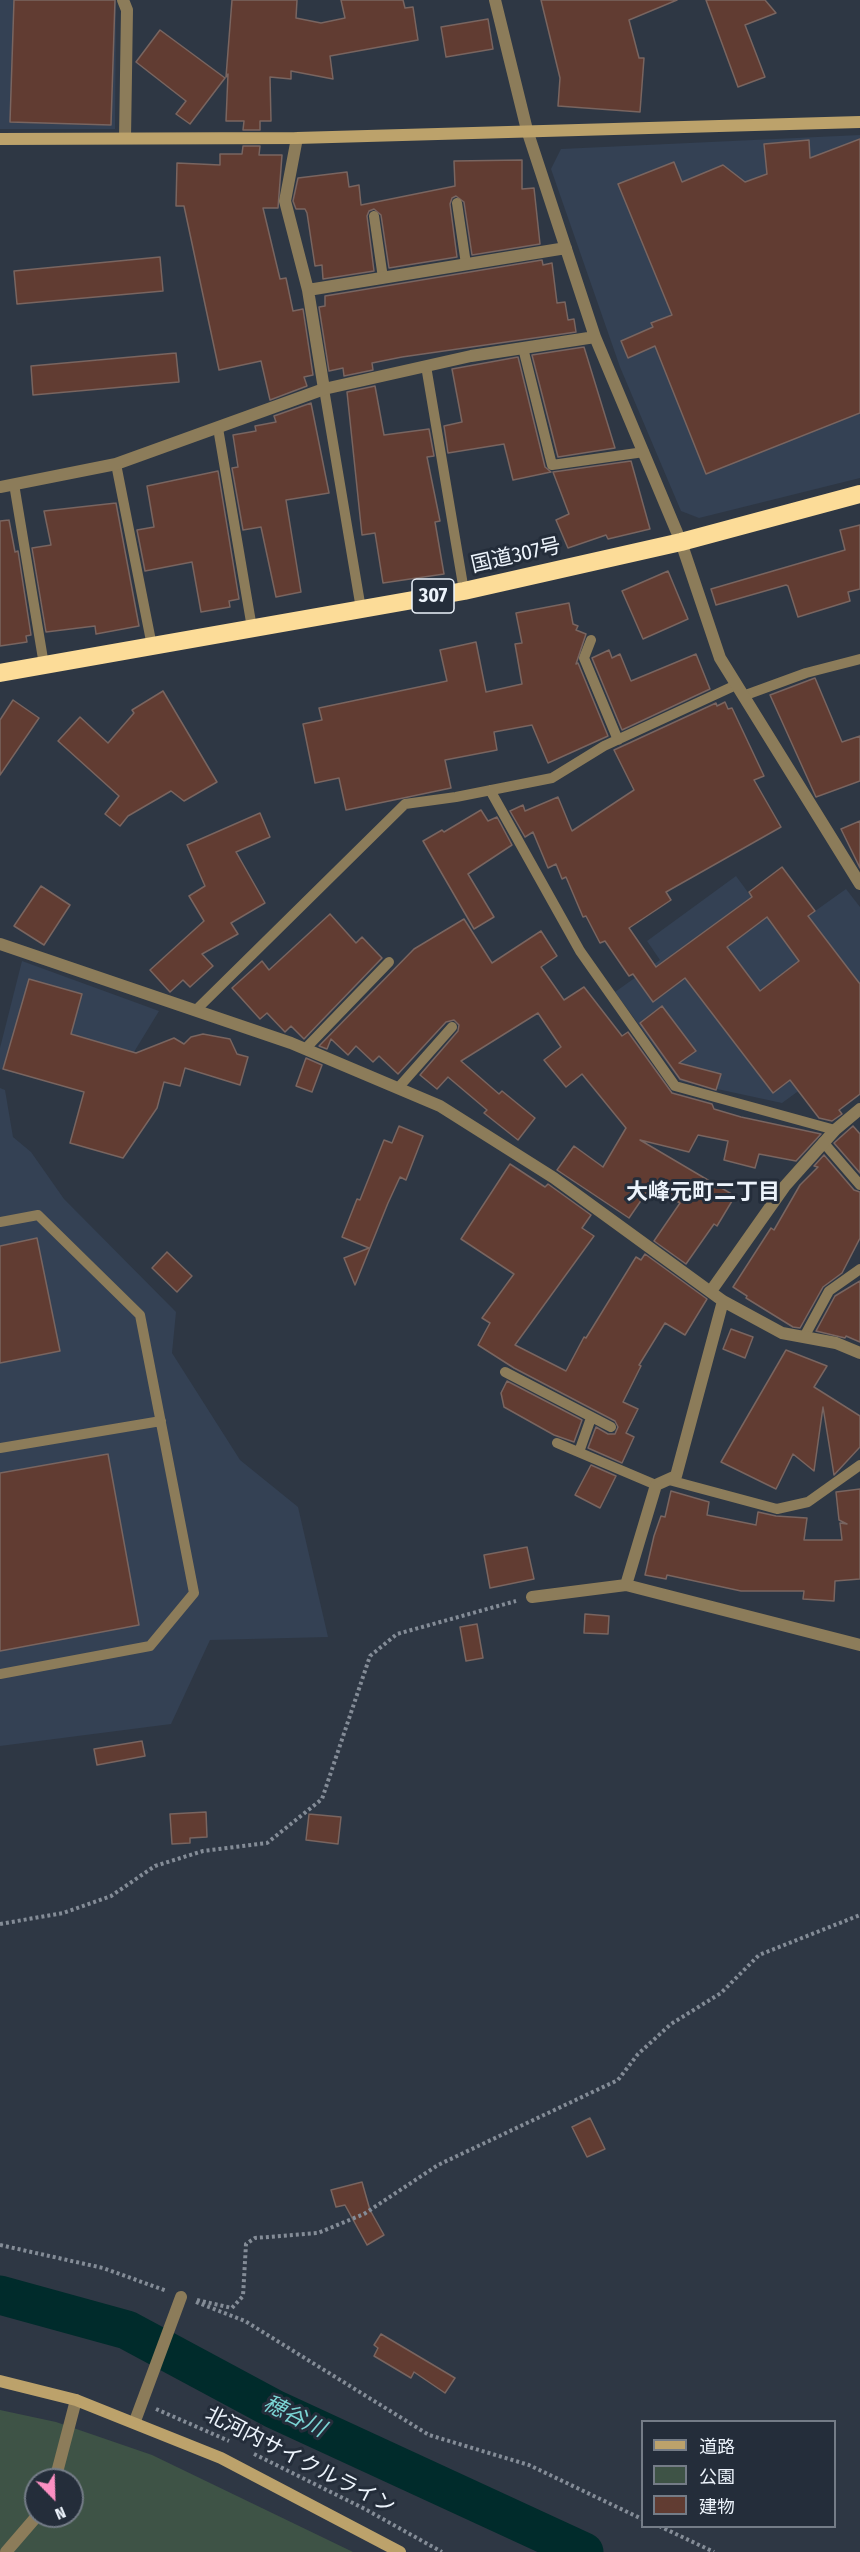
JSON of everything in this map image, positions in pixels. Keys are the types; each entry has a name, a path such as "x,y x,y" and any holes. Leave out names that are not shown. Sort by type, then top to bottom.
{"highway":[{"name":"国道307号","path":"0,673 464,591 681,542 860,494"}],"street":[{"path":"123,0 127,10 125,138"},
{"path":"495,0 526,130 596,337 681,542 720,658 860,884"},
{"path":"0,139 297,138 860,122"},
{"path":"297,138 285,201 308,290 324,389"},
{"path":"308,290 566,248"},
{"path":"0,487 116,464 324,389 426,366 596,337"},
{"path":"0,944 197,1009 305,1049 440,1106 554,1178 723,1300 782,1333 836,1343 860,1353"},
{"path":"711,1291 785,1186 835,1130 859,1112"},
{"path":"626,1585 656,1485 676,1476 723,1300"},
{"path":"532,1597 626,1585 860,1645"},
{"path":"135,2421 174,2309 181,2297"},
{"path":"0,2381 76,2400 135,2421 221,2458 400,2552"},
{"path":"58,2468 76,2400"},
{"path":"6,2552 27,2528"}],"lane":[{"path":"457,203 466,264"},
{"path":"374,216 383,278"},
{"path":"523,348 552,465 644,452"},
{"path":"426,366 464,591"},
{"path":"324,389 361,609"},
{"path":"218,428 252,628"},
{"path":"116,464 152,646"},
{"path":"14,484 44,665"},
{"path":"591,640 584,658 618,740"},
{"path":"197,1009 405,804 552,778 618,740 740,691 860,659"},
{"path":"490,790 580,951 675,1086 835,1130"},
{"path":"305,1049 389,962"},
{"path":"398,1088 452,1027"},
{"path":"823,1142 860,1185"},
{"path":"0,1222 38,1215 140,1315 194,1593 150,1646 0,1674"},
{"path":"804,1337 829,1291 860,1269"},
{"path":"505,1372 611,1427"},
{"path":"579,1452 591,1418"},
{"path":"0,1448 161,1421"},
{"path":"557,1443 656,1485"},
{"path":"669,1480 777,1509 808,1502 860,1466"}],"path":[{"path":"0,1924 63,1913 111,1896 155,1866 203,1851 267,1844 322,1799 370,1656 397,1634 532,1597"},
{"path":"181,2297 232,2308 243,2296 246,2244 255,2238 318,2233 364,2214 438,2165 618,2080 638,2054 671,2024 721,1993 759,1955 860,1915"},
{"path":"0,2245 103,2268 245,2321 429,2435 529,2465 641,2519"},
{"name":"北河内サイクルライン","path":"140,2403 199,2426 238,2446"},
{"name":"北河内サイクルライン","path":"248,2451 365,2509 442,2552"},
{"path":"663,2528 714,2552"}],"shaded area":[{"path":"0,0 116,0 115,129 0,129"},
{"path":"860,135 860,478 699,518 681,511 620,367 551,169 561,149"},
{"path":"736,876 780,936 846,889 860,907 860,1046 782,1103 680,1081 615,992 660,960 647,941"},
{"path":"22,961 159,1011 106,1098 0,1069 0,1048"},
{"path":"0,1088 5,1090 13,1137 31,1152 64,1199 176,1312 172,1353 240,1460 298,1507 328,1637 210,1640 171,1724 0,1746"}],"green space":[{"path":"0,2410 56,2422 152,2455 353,2552 0,2552"}],"building":[{"path":"14,0 115,0 111,125 10,122"},
{"path":"232,0 297,0 296,18 321,23 345,18 341,0 403,0 405,8 413,7 418,40 330,56 333,79 291,71 291,79 270,77 271,121 260,121 260,130 243,130 244,121 226,121 228,74 226,77"},
{"path":"541,0 677,0 629,20 639,58 644,58 640,112 558,106 560,78"},
{"path":"706,0 765,0 776,13 745,25 765,77 738,87"},
{"path":"488,19 493,49 446,57 441,27"},
{"path":"160,30 225,78 190,124 176,114 186,101 136,62"},
{"path":"860,139 860,413 706,474 655,346 628,358 621,341 653,327 651,323 672,315 618,184 674,162 682,182 723,165 745,182 767,174 764,144 809,140 810,158"},
{"path":"243,146 260,146 259,155 282,155 278,208 263,208 280,279 286,278 293,311 303,309 313,375 304,377 307,386 270,400 261,361 219,370 184,206 176,206 177,163 220,165 220,154 242,154"},
{"path":"522,160 522,189 534,188 540,244 472,255 464,202 456,196 452,198 450,204 457,257 389,268 381,215 374,209 369,211 367,216 374,271 323,279 322,265 315,266 307,213 305,209 296,209 293,201 298,178 347,172 349,187 359,185 361,205 455,186 454,161"},
{"path":"160,257 163,291 17,304 14,271"},
{"path":"542,260 543,265 552,263 557,303 565,302 568,320 574,319 576,332 402,357 372,363 373,370 344,376 343,368 329,371 319,307 325,306 325,296"},
{"path":"584,347 615,448 558,457 532,355"},
{"path":"176,353 179,382 33,395 31,366"},
{"path":"518,357 545,467 551,472 513,480 504,444 448,453 444,426 462,422 452,369"},
{"path":"375,386 384,435 429,429 434,456 427,457 440,521 435,522 444,574 383,583 375,533 362,535 347,392"},
{"path":"311,403 329,493 286,500 301,592 276,597 261,527 243,530 232,468 238,467 233,435 256,431 255,426 276,422 274,416"},
{"path":"631,461 650,529 608,539 606,535 568,548 556,520 569,514 553,472"},
{"path":"218,471 239,599 229,601 230,607 201,612 192,562 145,571 137,530 154,527 147,486"},
{"path":"116,503 139,626 96,634 95,626 46,632 32,548 51,545 44,511"},
{"path":"9,520 15,552 18,551 31,635 26,636 27,642 0,646 0,521"},
{"path":"860,525 860,589 848,592 850,601 798,617 786,585 716,605 711,589 845,550 840,530"},
{"path":"668,571 688,619 643,639 622,591"},
{"path":"569,603 573,624 578,626 576,630 586,634 576,664 578,663 608,736 548,763 532,725 494,732 497,750 445,760 451,788 346,810 339,778 315,783 303,724 322,720 319,708 447,681 440,650 476,642 486,692 522,684 515,644 522,643 516,613"},
{"path":"609,650 612,658 620,654 631,681 696,654 710,689 622,730 592,658"},
{"path":"815,678 842,742 860,736 860,781 816,797 770,695"},
{"path":"163,691 217,782 184,801 171,791 128,816 120,826 105,814 119,796 58,741 80,717 108,743 134,713 132,710"},
{"path":"13,700 39,718 0,775 0,720"},
{"path":"725,702 728,709 732,708 764,776 754,780 781,827 666,892 671,900 629,928 656,967 752,897 749,892 782,867 815,911 808,916 860,984 860,1094 839,1110 842,1114 832,1121 819,1118 790,1080 773,1093 685,978 653,1002 633,974 629,976 605,941 600,943 586,916 583,917 566,877 562,879 556,864 548,868 533,832 525,837 510,811 523,805 525,811 558,797 572,831 634,790 614,750 716,703 717,706","holes":["767,917 799,961 760,991 727,947"]},
{"path":"481,810 488,821 497,817 512,845 468,874 494,917 474,929 423,841 442,830 444,832"},
{"path":"260,813 270,837 236,852 265,903 231,923 238,934 202,954 213,966 190,987 183,980 170,992 150,970 204,921 189,896 205,886 187,845"},
{"path":"860,821 860,868 841,829"},
{"path":"41,886 70,905 44,945 14,926"},
{"path":"330,914 356,943 362,937 382,958 304,1039 291,1026 285,1032 267,1013 260,1019 232,988 262,961 269,970"},
{"path":"464,919 492,963 541,931 557,956 541,967 564,1000 584,987 622,1036 628,1032 672,1093 712,1104 714,1109 741,1117 821,1134 796,1161 759,1154 755,1168 724,1160 728,1141 698,1135 689,1152 640,1140 735,1196 717,1226 714,1224 686,1264 654,1241 680,1203 651,1186 629,1218 557,1170 574,1146 603,1167 626,1128 582,1074 566,1087 544,1060 561,1047 538,1013 461,1061 499,1094 502,1091 535,1118 518,1140 484,1113 487,1110 448,1077 437,1089 420,1075 458,1031 459,1025 454,1020 446,1022 398,1074 379,1056 373,1062 356,1046 348,1055 331,1039 327,1049 319,1046 414,949"},
{"path":"29,979 82,994 71,1034 136,1053 174,1038 184,1044 191,1037 203,1034 230,1039 237,1054 248,1057 240,1085 185,1068 180,1086 164,1082 157,1108 123,1158 70,1143 84,1092 3,1069"},
{"path":"662,1006 696,1051 679,1063 721,1074 716,1090 680,1079 640,1023"},
{"path":"306,1058 322,1065 312,1092 296,1086"},
{"path":"399,1126 423,1136 406,1180 400,1177 388,1203 355,1285 344,1258 369,1248 342,1237 357,1199 360,1200 384,1140 392,1143"},
{"path":"853,1126 860,1134 860,1173 834,1143"},
{"path":"824,1155 854,1190 860,1192 860,1238 842,1273 823,1287 800,1328 793,1327 746,1298 747,1296 733,1287 771,1228 774,1230 800,1185 818,1167 814,1166"},
{"path":"510,1164 545,1187 548,1184 591,1215 582,1228 594,1236 515,1345 566,1371 584,1337 586,1338 636,1257 641,1260 645,1254 707,1299 685,1335 665,1323 639,1365 641,1366 623,1402 638,1409 626,1433 634,1437 622,1463 588,1448 596,1427 608,1434 615,1434 618,1427 615,1421 514,1368 478,1345 490,1323 482,1318 514,1274 461,1239"},
{"path":"37,1238 60,1351 0,1363 0,1246"},
{"path":"167,1252 192,1276 177,1292 152,1268"},
{"path":"860,1281 860,1342 846,1336 845,1338 816,1331 835,1296"},
{"path":"731,1329 753,1337 745,1358 723,1349"},
{"path":"786,1350 827,1366 814,1387 860,1416 860,1447 834,1475 823,1407 814,1471 793,1454 776,1489 721,1462"},
{"path":"507,1381 582,1420 574,1442 554,1435 504,1407 501,1393"},
{"path":"108,1454 139,1625 0,1651 0,1473"},
{"path":"591,1465 616,1476 600,1508 575,1495"},
{"path":"860,1489 860,1579 835,1581 834,1601 803,1599 804,1591 741,1591 667,1575 666,1579 645,1575 654,1536 661,1516 665,1517 671,1491 709,1502 707,1515 756,1525 758,1512 807,1518 804,1540 842,1540 840,1523 847,1524 839,1520 836,1492"},
{"path":"527,1547 534,1579 490,1588 484,1555"},
{"path":"585,1614 609,1616 608,1634 584,1633"},
{"path":"477,1624 483,1658 466,1661 460,1627"},
{"path":"142,1741 145,1756 97,1765 94,1749"},
{"path":"206,1812 207,1837 190,1838 190,1843 172,1844 170,1814"},
{"path":"309,1814 341,1817 338,1844 306,1840"},
{"path":"590,2118 605,2149 587,2157 572,2127"},
{"path":"362,2182 370,2210 384,2235 367,2245 345,2205 336,2207 331,2190"},
{"path":"381,2334 455,2378 445,2393 414,2372 411,2378 374,2356 378,2348 374,2345"}],"waterway":[{"name":"穂谷川","path":"0,2295 127,2330 274,2409 584,2552"}],"district":[{"name":"大峰元町二丁目","path":"703,1193"}]}
